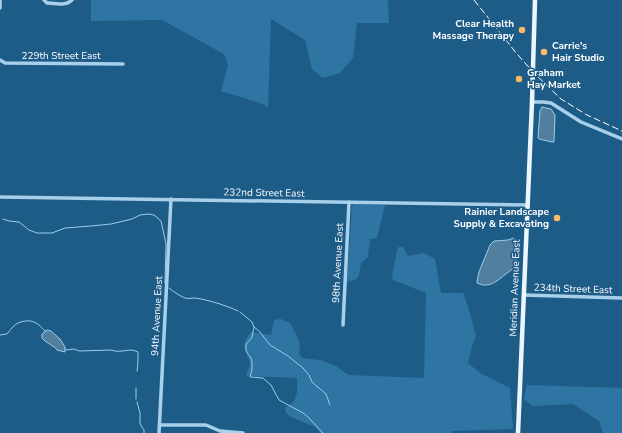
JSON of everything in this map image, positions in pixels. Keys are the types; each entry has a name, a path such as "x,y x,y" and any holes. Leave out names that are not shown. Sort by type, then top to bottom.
{"main road":[{"name":"Meridian Avenue East","path":"518,433 535,0"}],"street":[{"path":"0,0 0,8"},
{"path":"45,0 49,4 64,4 72,1"},
{"name":"229th Street East","path":"0,60 5,63 123,64"},
{"path":"532,102 550,103 581,122 622,139"},
{"name":"232nd Street East","path":"0,197 528,205"},
{"name":"94th Avenue East","path":"159,433 171,199"},
{"name":"98th Avenue East","path":"343,325 350,202"},
{"name":"234th Street East","path":"524,295 622,298"},
{"path":"160,425 206,425 220,431 243,433"}],"shaded area":[{"path":"91,0 388,0 389,23 357,23 353,58 340,73 322,78 312,69 305,40 271,19 268,108 263,104 221,91 228,65 224,54 162,20 91,21"},
{"path":"542,107 551,109 555,115 554,142 539,139 538,137 540,111"},
{"path":"354,204 385,205 377,238 370,239 368,257 361,263 359,276 348,282 352,206"},
{"path":"514,238 517,242 516,254 512,255 516,258 515,268 497,281 488,285 477,283 479,272 490,245 494,241"},
{"path":"398,247 403,247 408,256 424,253 435,259 441,293 463,293 476,336 468,363 480,373 510,388 513,429 452,431 451,433 320,433 315,427 289,416 286,413 285,408 294,401 297,393 297,378 247,376 250,364 245,351 245,343 247,338 251,332 271,335 274,320 281,319 290,323 296,334 300,344 299,354 302,358 320,360 336,366 348,375 424,378 426,293 393,280 392,275"},
{"path":"47,330 51,331 60,339 65,347 65,352 57,350 42,338 42,334"},
{"path":"527,385 622,388 622,433 603,433 599,421 573,404 533,406 524,399"}],"waterway":[{"path":"3,219 19,222 29,230 37,233 52,233 65,228 111,224 132,219 140,215 154,215 161,221 166,244 165,283"},
{"path":"169,288 185,298 206,300 238,311"},
{"path":"240,312 252,322 254,327 270,345 288,356 303,368 309,375 312,382 326,394 330,405"},
{"path":"0,335 7,334 16,324 27,321 37,324 46,332"},
{"path":"254,327 252,338 246,345 246,350 252,363 250,377 263,378 271,385 279,400 303,413 323,433"},
{"path":"65,349 74,349 79,351 135,351 138,352 137,371"},
{"path":"136,388 136,399"},
{"path":"137,402 140,413 140,424 144,430 144,433"}],"railway":[{"path":"474,0 517,54 561,99 587,115 622,131"}],"place":[{"name":"Clear Health Massage Therapy","path":"522,30"},
{"name":"Carrie's Hair Studio","path":"544,52"},
{"name":"Graham Hay Market","path":"519,79"},
{"name":"Rainier Landscape Supply & Excavating","path":"557,218"}]}
